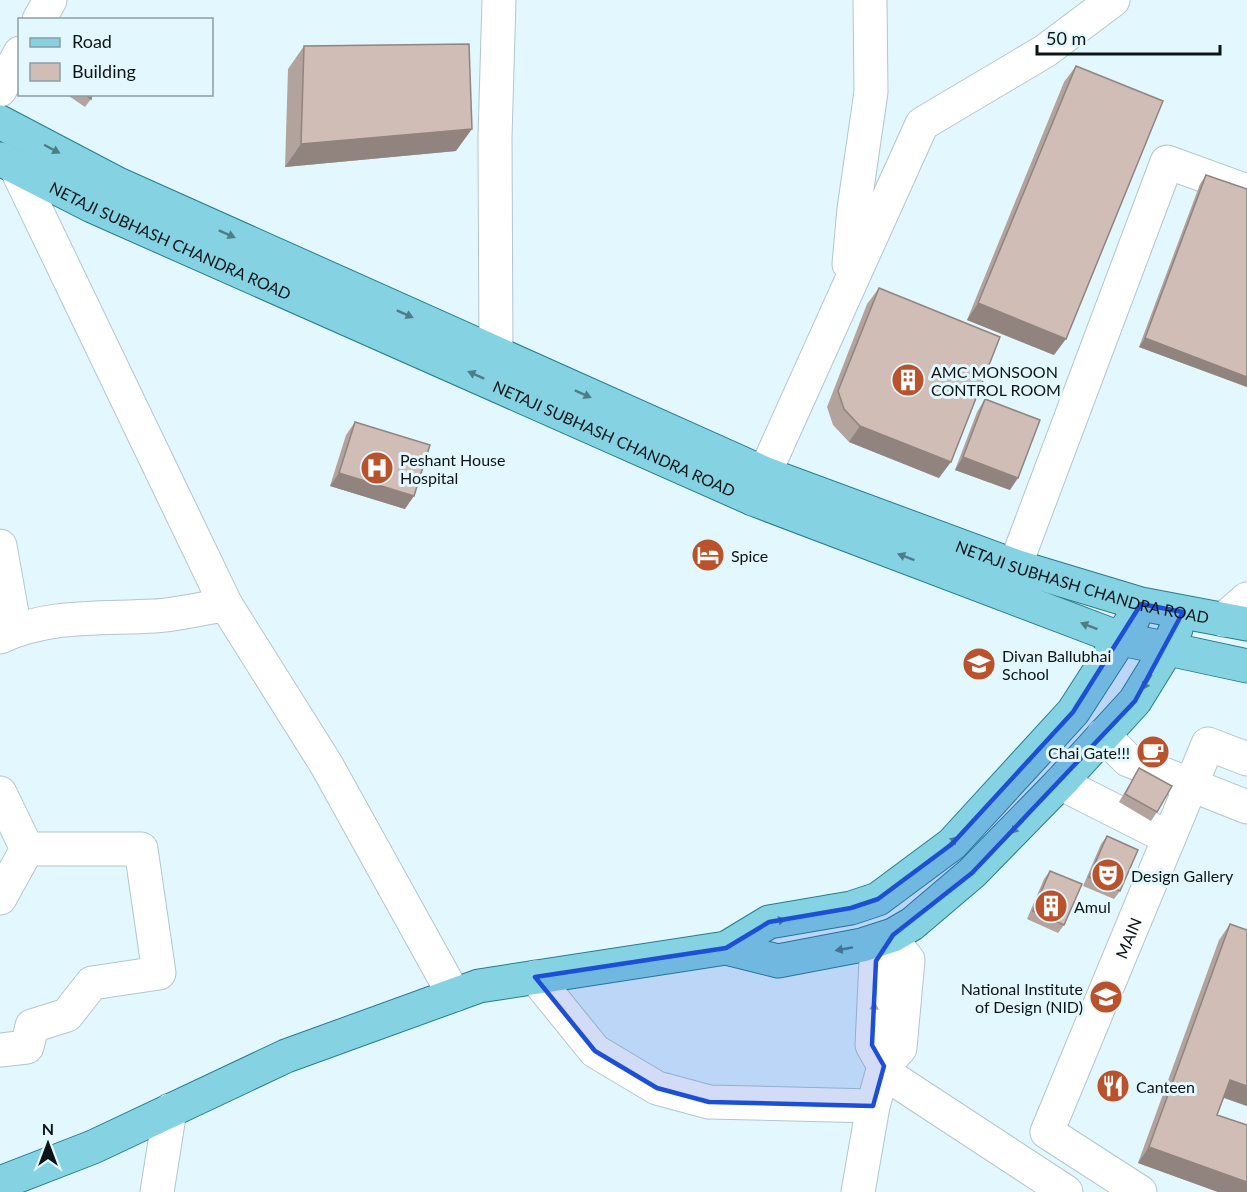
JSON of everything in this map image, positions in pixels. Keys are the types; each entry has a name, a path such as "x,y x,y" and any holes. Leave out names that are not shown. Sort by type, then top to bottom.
{"main road":[{"name":"NETAJI SUBHASH CHANDRA ROAD","path":"0,122 118,184 496,356 759,486 1142,604 1183,612 1239,614"},
{"name":"NETAJI SUBHASH CHANDRA ROAD","path":"8,164 92,206 1122,639 1245,671"},
{"path":"0,1183 93,1147 286,1056 479,986 726,948 769,922 850,908 878,898 952,844 1073,712 1122,639 1142,604"},
{"path":"726,948 778,961 893,938 972,873 1060,783 1135,701 1167,649 1183,612"}],"street":[{"path":"40,18 50,0"},
{"path":"496,356 495,137 499,0"},
{"path":"848,285 854,209 871,92 870,0"},
{"path":"759,486 922,124 1045,51 1113,0"},
{"path":"0,90 18,57"},
{"path":"1015,566 1167,162 1247,191"},
{"path":"8,164 226,604 326,764 454,995"},
{"path":"0,546 8,634 25,626 65,620 156,616 226,604"},
{"path":"1104,735 1128,760 1247,807"},
{"name":"MAIN","path":"1140,1192 1047,1132 1208,744 1247,759"},
{"path":"1060,783 1169,838"},
{"path":"0,793 27,849"},
{"path":"0,898 27,849"},
{"path":"0,1050 27,1047 32,1026 67,1015 92,983 159,973 141,849 27,849"},
{"path":"878,898 893,938 876,962 872,1045 884,1069 1066,1192"},
{"path":"535,977 595,1051 657,1088 709,1102 873,1106"},
{"path":"858,1192 873,1106 884,1069"},
{"path":"157,1192 170,1110"}],"highlighted area":[{"path":"1141,604 1183,612 1135,701 972,873 893,935 876,961 872,1045 884,1066 873,1106 709,1102 657,1088 595,1051 535,977 726,948 769,922 851,908 878,899 952,844 1073,712"}],"building":[{"path":"469,44 472,129 301,144 304,46"},
{"path":"1076,66 1163,101 1066,339 978,303"},
{"path":"1206,175 1247,189 1247,377 1145,338"},
{"name":"AMC MONSOON CONTROL ROOM","path":"879,288 1000,337 951,462 860,426 844,409 838,391"},
{"path":"985,399 1040,420 1018,478 963,457"},
{"path":"355,422 430,445 414,496 339,473"},
{"path":"1139,768 1172,786 1157,812 1125,794"},
{"name":"Design Gallery","path":"1107,836 1138,850 1120,891 1089,877"},
{"name":"Amul","path":"1050,871 1082,884 1064,925 1033,911"},
{"path":"1230,924 1247,930 1247,1086 1230,1080 1217,1115 1247,1125 1247,1182 1149,1147"}],"place":[{"name":"AMC MONSOON CONTROL ROOM","path":"908,380"},
{"name":"Peshant House Hospital","path":"377,468"},
{"name":"Spice","path":"708,555"},
{"name":"Divan Ballubhai School","path":"979,664"},
{"name":"Chai Gate!!!","path":"1153,752"},
{"name":"Design Gallery","path":"1108,875"},
{"name":"Amul","path":"1051,906"},
{"name":"National Institute of Design (NID)","path":"1106,997"},
{"name":"Canteen","path":"1113,1086"}]}
